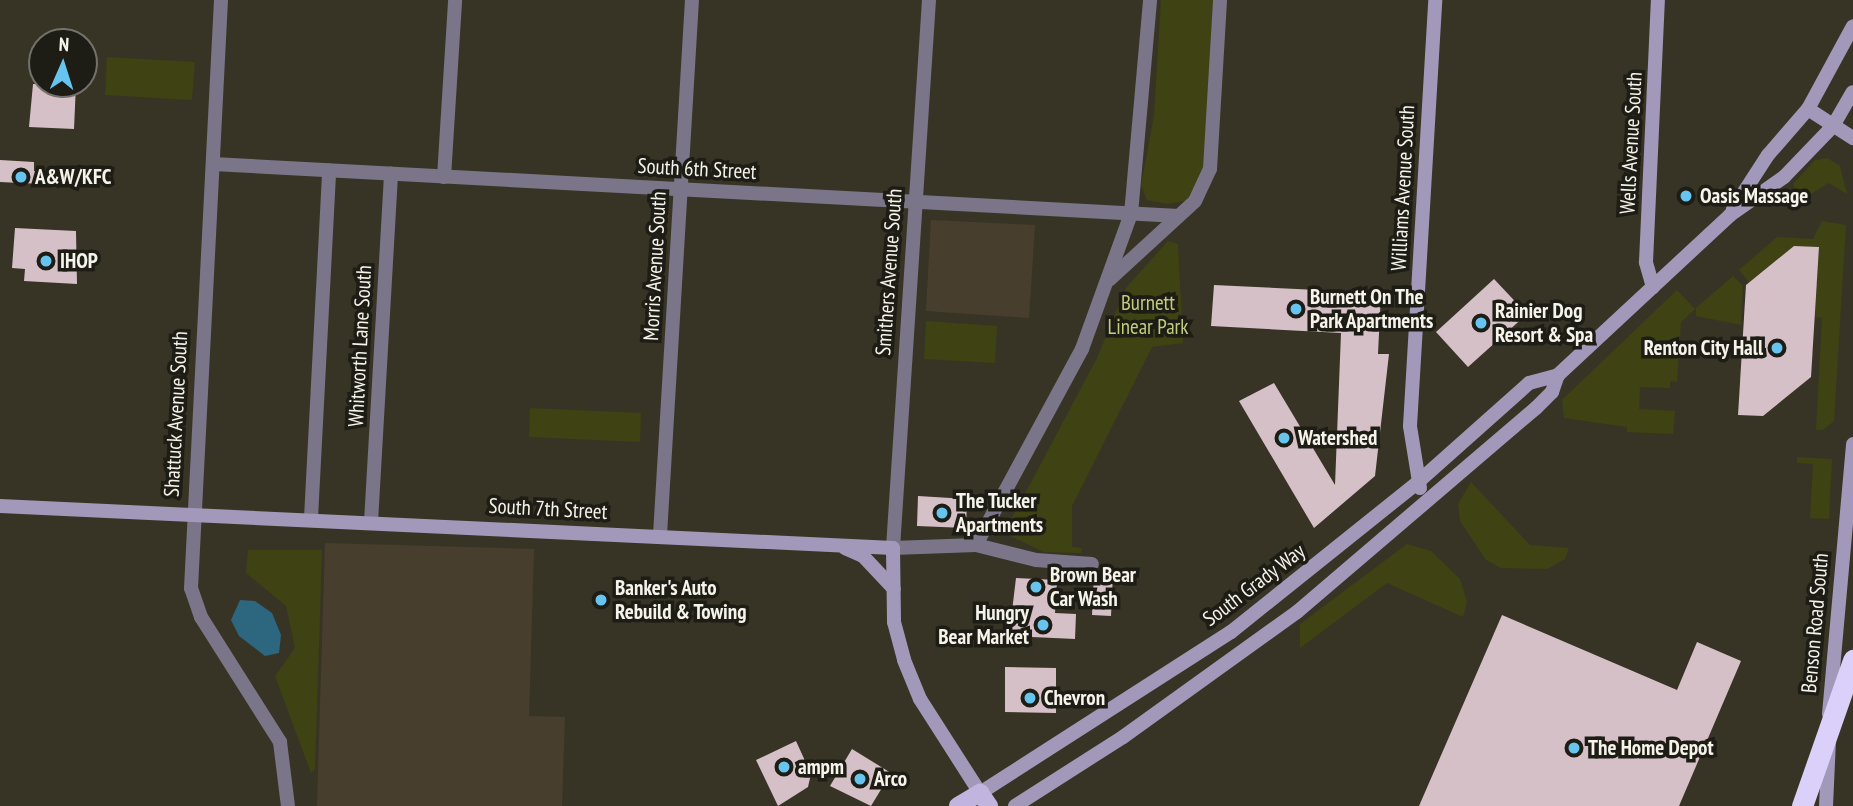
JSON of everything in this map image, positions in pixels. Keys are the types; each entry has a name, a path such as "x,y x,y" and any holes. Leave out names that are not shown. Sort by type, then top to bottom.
{"highway":[{"path":"1802,806 1853,660"}],"main road":[{"name":"South Grady Way","path":"958,806 984,799"}],"street":[{"name":"Shattuck Avenue South","path":"221,0 191,512 191,588 201,617 280,742 288,806"},
{"path":"444,177 455,0"},
{"name":"Morris Avenue South","path":"660,535 692,0"},
{"name":"Smithers Avenue South","path":"893,548 929,0"},
{"path":"976,545 1082,349 1131,214 1150,0"},
{"path":"1109,280 1195,201 1210,169 1220,0"},
{"name":"Williams Avenue South","path":"1424,502 1418,482 1410,426 1435,0"},
{"name":"Wells Avenue South","path":"1653,287 1646,262 1658,0"},
{"name":"South Grady Way","path":"1730,215 1768,155 1808,109 1853,26"},
{"name":"South Grady Way","path":"984,799 1231,632 1418,482 1529,383 1558,374 1730,215 1783,177 1833,126 1853,92"},
{"path":"1808,109 1853,138"},
{"name":"South 6th Street","path":"213,164 1179,216"},
{"path":"311,519 329,170"},
{"name":"Whitworth Lane South","path":"371,522 391,174"},
{"name":"South Grady Way","path":"1015,806 1123,737 1297,612 1536,408 1552,392 1558,374"},
{"name":"Benson Road South","path":"1826,806 1834,626 1853,444"},
{"name":"South 7th Street","path":"0,506 191,512 893,548 976,545 1036,560 1092,564"},
{"path":"838,545 863,556 894,589"},
{"path":"893,548 894,622 920,699 984,799"}],"shaded area":[{"path":"931,220 1035,225 1029,318 926,311"},
{"path":"325,543 534,549 529,716 565,717 562,806 317,806"}],"green space":[{"path":"1161,0 1213,0 1204,170 1186,201 1167,204 1147,200 1141,185 1154,116"},
{"path":"107,57 195,62 192,100 105,95"},
{"path":"1827,158 1840,166 1847,194 1829,183 1799,201 1793,184 1815,160"},
{"path":"1822,221 1846,225 1834,421 1823,430 1816,430 1822,318 1815,317 1819,247 1794,246 1749,282 1739,270 1777,237 1813,239"},
{"name":"Burnett Linear Park","path":"1168,241 1178,244 1183,343 1152,347 1072,506 1072,547 1082,548 1081,553 1044,552 1004,533 1097,358 1126,288"},
{"path":"1733,276 1743,286 1741,325 1696,316 1696,308"},
{"path":"1677,290 1695,309 1681,322 1677,382 1670,381 1670,388 1640,387 1639,409 1675,411 1673,434 1627,432 1627,427 1564,418 1562,400"},
{"path":"926,321 997,326 995,363 924,359"},
{"path":"530,408 641,413 640,442 529,437"},
{"path":"1797,457 1832,459 1829,519 1810,518 1813,464 1797,463"},
{"path":"1471,482 1530,545 1569,548 1565,559 1547,569 1501,568 1486,560 1460,521 1458,504"},
{"path":"1407,544 1431,551 1460,579 1467,602 1463,617 1387,583 1300,648 1300,624"},
{"path":"248,550 322,550 315,769 311,773 275,676 295,648 286,606 246,573"}],"water":[{"path":"240,600 255,601 272,613 281,635 279,653 265,656 239,636 231,620"}],"building":[{"path":"32,98 75,98 74,129 29,127"},
{"name":"A&W/KFC","path":"0,160 34,162 34,171 43,171 42,184 0,182"},
{"name":"IHOP","path":"15,228 76,231 77,284 24,281 25,269 12,268"},
{"name":"Renton City Hall","path":"1794,246 1819,247 1811,377 1763,416 1738,415 1746,285"},
{"name":"Rainier Dog Resort & Spa","path":"1494,279 1527,314 1468,367 1436,332"},
{"path":"1214,285 1381,293 1378,354 1389,354 1375,476 1314,528 1239,401 1274,383 1335,485 1341,333 1211,326"},
{"name":"The Tucker Apartments","path":"918,496 967,499 966,528 917,526"},
{"name":"Brown Bear Car Wash","path":"1094,573 1113,573 1111,616 1092,615"},
{"path":"1016,578 1057,580 1055,613 1076,614 1075,639 1009,636"},
{"name":"The Home Depot","path":"1502,615 1677,690 1697,642 1741,661 1679,806 1419,806"},
{"name":"Chevron","path":"1005,667 1056,668 1056,713 1005,712"},
{"name":"ampm","path":"796,741 811,774 808,787 778,806 756,760"},
{"name":"Arco","path":"852,749 891,773 871,806 830,786"}],"place":[{"name":"A&W/KFC","path":"21,177"},
{"name":"Oasis Massage","path":"1686,196"},
{"name":"IHOP","path":"46,261"},
{"name":"Burnett On The Park Apartments","path":"1296,309"},
{"name":"Rainier Dog Resort & Spa","path":"1481,323"},
{"name":"Renton City Hall","path":"1777,348"},
{"name":"Watershed","path":"1284,438"},
{"name":"The Tucker Apartments","path":"942,513"},
{"name":"Brown Bear Car Wash","path":"1036,587"},
{"name":"Banker's Auto Rebuild & Towing","path":"601,600"},
{"name":"Hungry Bear Market","path":"1043,625"},
{"name":"Chevron","path":"1030,698"},
{"name":"The Home Depot","path":"1574,748"},
{"name":"ampm","path":"784,767"},
{"name":"Arco","path":"860,779"}]}
